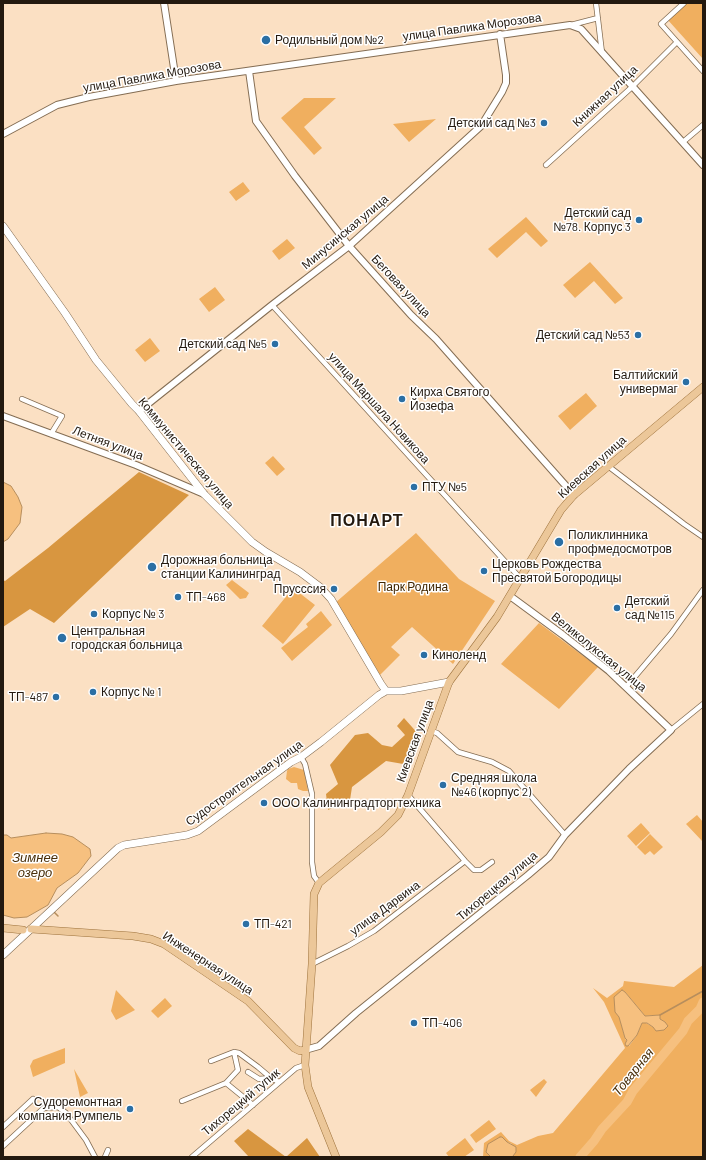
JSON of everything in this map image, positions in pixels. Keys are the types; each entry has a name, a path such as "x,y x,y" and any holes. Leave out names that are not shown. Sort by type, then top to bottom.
{"main road":[{"name":"Коммунистическая улица","path":"3,226 65,313 94,357 132,404 140,411 204,494 252,542 305,576 320,587 331,599 386,691"},
{"name":"Киевская улица","path":"319,883 381,832 400,811 408,795 449,682 497,617 561,510 574,496 608,466 703,386"},
{"path":"386,691 401,691 449,682"},
{"name":"Судостроительная улица","path":"3,955 118,848 124,845 187,835 198,831 291,762 301,757 386,691"},
{"path":"319,883 314,894 309,1022 305,1050 305,1065 308,1087 336,1157"},
{"path":"3,928 23,930 31,929"},
{"name":"Инженерная улица","path":"31,929 133,936 151,939 164,944 248,1001 294,1048 300,1051 305,1050"}],"street":[{"path":"164,3 176,81"},
{"path":"596,3 602,53"},
{"path":"684,3 661,24 703,71"},
{"path":"570,25 598,18"},
{"path":"570,25 581,29 703,165"},
{"name":"улица Павлика Морозова","path":"3,134 26,120 56,105 90,97 176,81 570,25"},
{"name":"Минусинская улица","path":"140,411 272,305 349,246 481,126 506,83 500,34"},
{"name":"Книжная улица","path":"546,165 632,86 677,42"},
{"name":"Беговая улица","path":"249,71 256,121 295,176 349,246 436,339 574,496"},
{"path":"683,142 703,124"},
{"name":"улица Маршала Новикова","path":"272,305 520,578"},
{"path":"22,399 62,416 51,434"},
{"name":"Летняя улица","path":"3,416 136,465 204,494"},
{"path":"608,466 703,537"},
{"path":"626,687 671,634 703,590"},
{"name":"Великолукская улица","path":"510,596 563,635 626,687 671,730"},
{"name":"Тихорецкая улица","path":"305,1050 319,1046 356,1013 513,888 549,857 565,835 629,769 671,730 703,704"},
{"path":"431,731 437,733 458,752 492,762 509,771 565,835"},
{"path":"301,757 305,764 312,794 312,862 314,876 319,883"},
{"path":"408,795 474,870 481,870 492,862"},
{"name":"улица Дарвина","path":"312,964 374,931 465,861"},
{"path":"182,1101 226,1083 238,1070 234,1052"},
{"path":"211,1061 234,1052 239,1053 271,1078 279,1082"},
{"name":"Тихорецкий тупик","path":"192,1157 296,1068 305,1065"},
{"path":"248,1072 259,1079 271,1078"},
{"path":"226,1083 253,1105"},
{"path":"3,1127 33,1099"},
{"path":"3,1146 44,1108 58,1108 66,1113 86,1140 94,1157"},
{"path":"105,1157 108,1150"}],"green space":[{"path":"685,3 703,3 703,59 667,19"},
{"path":"304,98 336,98 304,127 322,148 314,155 281,118"},
{"path":"436,119 409,142 393,124"},
{"path":"243,182 250,191 236,201 229,192"},
{"path":"526,217 548,241 541,247 526,232 497,258 488,249"},
{"path":"287,239 295,248 279,260 272,251"},
{"path":"590,262 623,298 615,304 594,281 575,298 563,285"},
{"path":"215,287 225,300 209,312 199,299"},
{"path":"150,338 160,351 145,362 135,350"},
{"path":"586,393 597,406 570,430 558,416"},
{"path":"273,456 285,469 277,476 265,463"},
{"name":"Парк Родина","path":"416,533 459,579 495,601 453,664 412,627 391,647 400,655 380,675 335,603"},
{"path":"232,580 249,593 246,598 240,599 226,585"},
{"path":"293,588 315,605 283,644 262,626"},
{"path":"321,611 332,625 292,661 281,648 308,627 306,624"},
{"path":"539,623 598,667 559,709 501,664"},
{"path":"294,767 304,770 308,791 298,789 297,783 291,783 286,779 288,769"},
{"path":"697,815 703,822 703,842 686,824"},
{"path":"641,823 650,833 636,846 627,836"},
{"path":"650,834 663,847 654,855 650,851 645,855 637,847"},
{"path":"703,965 703,1157 515,1157 513,1156 512,1144 507,1142 489,1153 491,1157 483,1157 484,1143 501,1132 509,1141 517,1145 538,1136 553,1133 625,1048 604,1002 593,988 607,998 623,986 624,981 674,987","holes":["622,991 625,992 645,1016 657,1015 659,1019 665,1022 653,1027 646,1023 642,1023 637,1035 629,1046 625,1038 614,997"]},
{"path":"116,990 135,1010 116,1020 111,1011"},
{"path":"165,998 172,1006 158,1018 151,1011"},
{"path":"65,1048 65,1063 33,1077 30,1066 33,1060"},
{"path":"74,1069 88,1093 80,1097"},
{"path":"544,1079 547,1082 536,1097 530,1090"},
{"path":"489,1120 496,1129 476,1143 470,1135"},
{"path":"465,1138 474,1150 464,1157 449,1157 446,1153"}],"shaded area":[{"path":"139,472 189,495 54,623 30,609 3,627 3,580 5,581 48,548"},
{"path":"404,718 420,736 409,765 386,761 352,787 350,800 328,810 326,794 338,784 330,765 355,735 368,733 382,745 392,747 405,735 397,726"},
{"path":"248,1129 286,1157 249,1157 234,1141"},
{"path":"307,1138 320,1157 286,1157"}],"water":[{"path":"3,482 11,486 22,507 20,523 8,539 3,542"},
{"name":"Зимнее озеро","path":"46,833 62,834 73,837 90,849 91,856 78,873 57,888 48,905 27,917 14,918 3,915 3,835 7,835 11,838"},
{"path":"622,990 645,1016 660,1015 660,1019 668,1026 664,1030 656,1031 647,1023 642,1023 637,1035 628,1046 626,1046 625,1044 627,1040 625,1038 619,1017 615,1012 614,997"},
{"path":"500,1137 516,1147 516,1152 513,1156 515,1157 491,1157 486,1152 488,1144"}],"waterway":[{"path":"53,911 58,916"},
{"path":"660,1015 703,991"},
{"name":"Товарная","path":"580,1157 602,1129 627,1102 633,1091 683,1031 688,1021 700,1009 703,1002"}],"place":[{"name":"Родильный дом №2","path":"266,40"},
{"name":"Детский сад №3","path":"544,123"},
{"name":"Детский сад №78. Корпус 3","path":"639,220"},
{"name":"Детский сад №53","path":"638,335"},
{"name":"Детский сад №5","path":"275,344"},
{"name":"Балтийский универмаг","path":"686,382"},
{"name":"Кирха Святого Йозефа","path":"402,399"},
{"name":"ПТУ №5","path":"414,487"},
{"name":"Поликлинника профмедосмотров","path":"559,542"},
{"name":"Дорожная больница станции Калининград","path":"152,567"},
{"name":"Церковь Рождества Пресвятой Богородицы","path":"484,571"},
{"name":"Прусссия","path":"334,589"},
{"name":"ТП-468","path":"178,597"},
{"name":"Детский сад №115","path":"617,608"},
{"name":"Корпус № 3","path":"94,614"},
{"name":"Центральная городская больница","path":"62,638"},
{"name":"Киноленд","path":"424,655"},
{"name":"Корпус № 1","path":"93,692"},
{"name":"ТП-487","path":"56,697"},
{"name":"Средняя школа №46 (корпус 2)","path":"443,785"},
{"name":"ООО Калининградторгтехника","path":"264,803"},
{"name":"ТП-421","path":"246,924"},
{"name":"ТП-406","path":"414,1023"},
{"name":"Судоремонтная компания Румпель","path":"130,1109"}],"district":[{"name":"ПОНАРТ","path":"367,521"}]}
